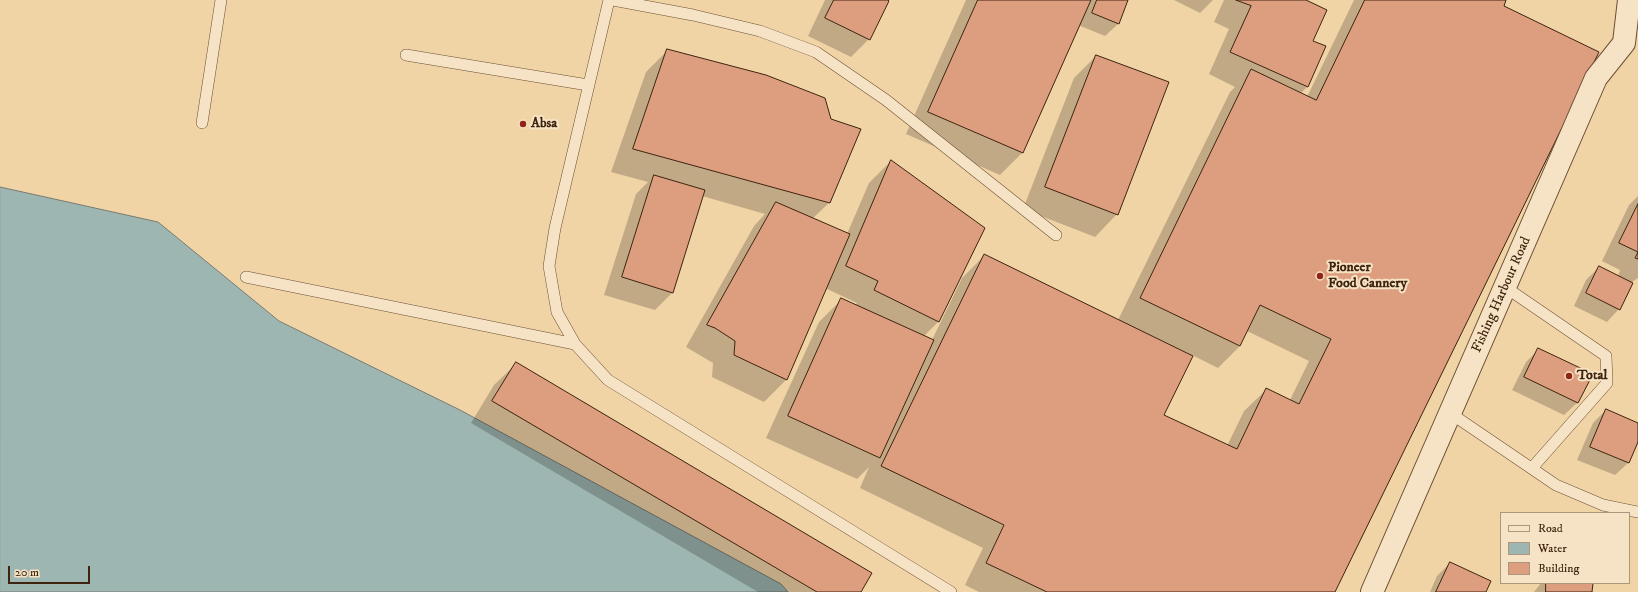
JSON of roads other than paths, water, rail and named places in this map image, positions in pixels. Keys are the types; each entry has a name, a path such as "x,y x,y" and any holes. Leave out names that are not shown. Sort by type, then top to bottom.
{"street":[{"name":"Fishing Harbour Road","path":"1372,592 1596,78 1631,43 1629,0"}],"lane":[{"path":"202,123 221,0"},
{"path":"609,0 555,228 548,266 557,312 575,344 608,380 951,592"},
{"path":"613,0 693,15 760,30 816,52 886,100 1056,235"},
{"path":"406,55 588,85"},
{"path":"246,277 575,344"},
{"path":"1506,287 1606,356 1607,383 1532,468"},
{"path":"1450,413 1556,485 1603,505 1638,512"}],"water":[{"path":"0,187 158,222 279,321 460,410 781,584 788,592 0,592"}],"place":[{"name":"Absa","path":"523,124"},
{"name":"Pioneer Food Cannery","path":"1320,276"},
{"name":"Total","path":"1569,376"}]}
